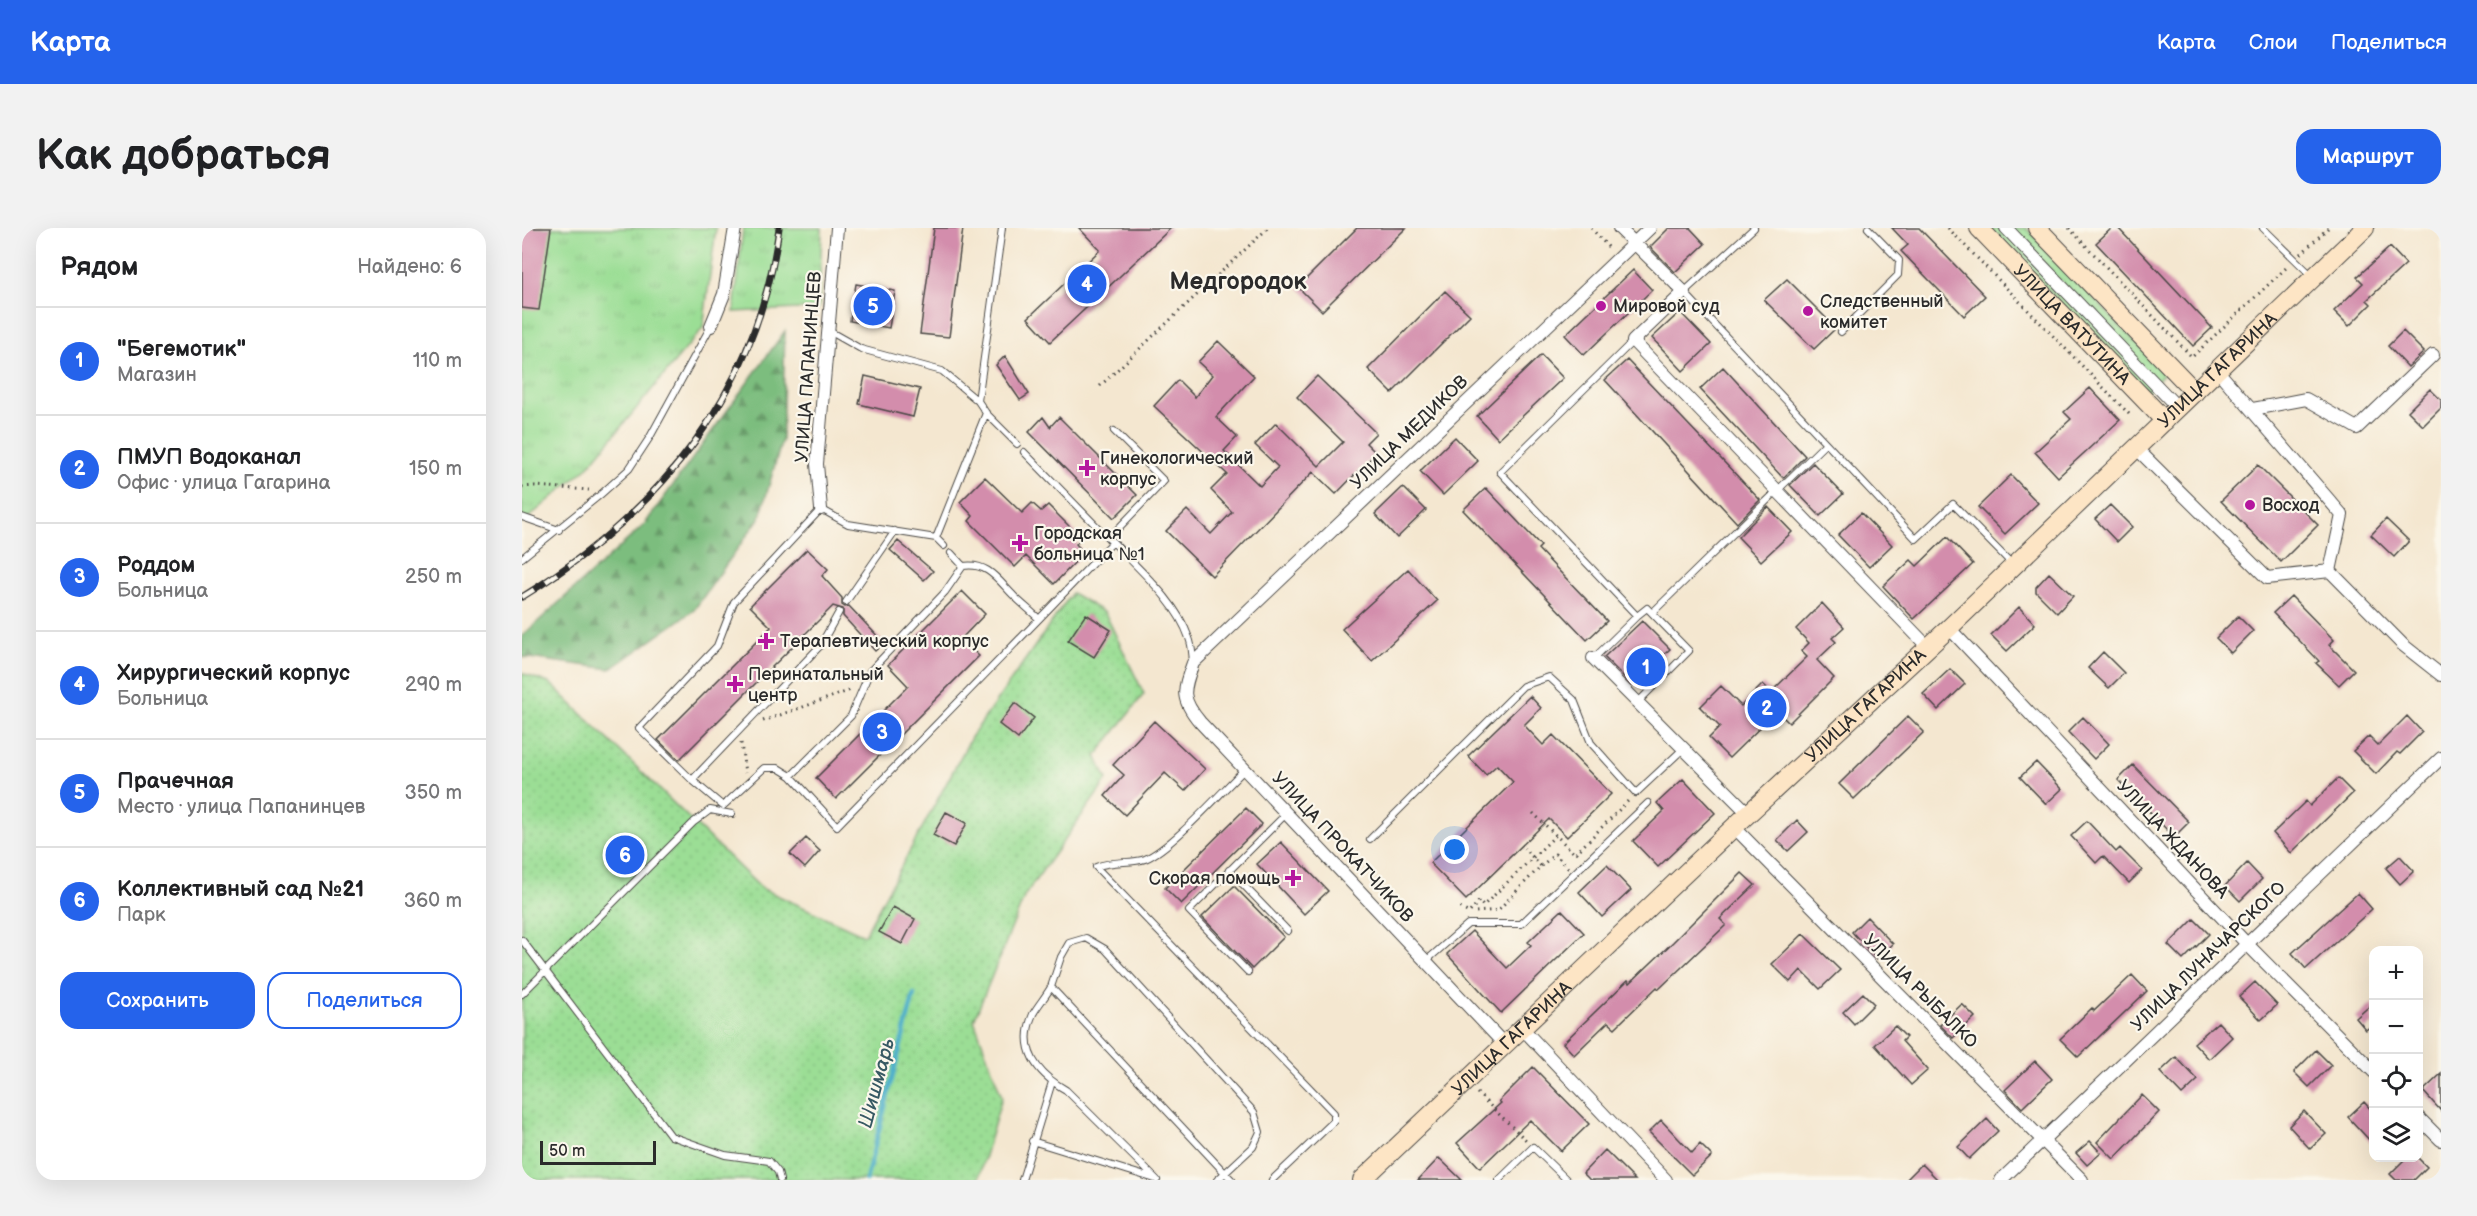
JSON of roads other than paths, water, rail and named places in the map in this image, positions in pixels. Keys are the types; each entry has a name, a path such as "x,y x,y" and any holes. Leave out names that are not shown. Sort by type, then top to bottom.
{"street":[{"path":"711,326 724,294 735,228"},
{"name":"УЛИЦА ПАПАНИНЦЕВ","path":"821,509 817,464 837,228"},
{"path":"1619,228 1683,292 1633,341 1928,647"},
{"name":"УЛИЦА МЕДИКОВ","path":"1193,663 1650,228"},
{"name":"УЛИЦА ВАТУТИНА","path":"1979,228 2171,414"},
{"path":"2006,228 2171,414"},
{"path":"2037,228 2194,392"},
{"name":"УЛИЦА ГАГАРИНА","path":"1362,1180 1734,826 1949,628 2365,228"},
{"path":"2253,409 2306,399 2356,428 2433,355"},
{"path":"2217,370 2253,409 2342,515 2330,572"},
{"path":"2136,448 2267,578 2330,572"},
{"path":"2330,572 2403,645 2441,675"},
{"name":"УЛИЦА ЖДАНОВА","path":"1949,628 2246,943 2369,1068"},
{"path":"1593,658 1748,813"},
{"name":"УЛИЦА ПРОКАТЧИКОВ","path":"1193,663 1186,681 1186,705 1504,1044"},
{"name":"УЛИЦА ЛУНАЧАРСКОГО","path":"2001,1180 2441,758"},
{"name":"УЛИЦА РЫБАЛКО","path":"1734,826 2082,1180"},
{"path":"1521,1027 1666,1180"},
{"path":"2423,1122 2441,1140"}],"lane":[{"path":"978,401 1002,228"},
{"path":"1754,228 1683,292 1916,539 1953,504 2013,566"},
{"path":"1841,332 1898,274 1899,260 1868,228"},
{"path":"2263,228 2313,278"},
{"path":"522,558 559,530 629,469 650,437 711,326"},
{"path":"829,330 861,349 942,371 978,401 986,413 1017,444"},
{"path":"1633,341 1500,472 1637,616"},
{"path":"936,538 986,413"},
{"path":"944,546 936,538 848,524 821,509 734,603 717,646 639,728 692,780 723,806 765,768 778,768 791,776 837,826 1039,619 1164,481 1114,431"},
{"path":"1652,613 1826,443"},
{"path":"1024,452 1162,595 1181,621 1190,639 1193,663"},
{"path":"522,517 559,530"},
{"path":"846,602 894,531"},
{"path":"951,553 963,566 982,566 993,573 1039,619"},
{"path":"791,776 851,716 870,671 945,592 963,566"},
{"path":"1593,658 1647,608 1689,651 1636,703"},
{"path":"692,780 820,646 839,612"},
{"path":"1370,839 1523,687 1549,676 1574,700 1591,743 1636,793 1683,749"},
{"path":"1245,769 1161,851 1143,860 1109,862 1096,867 1334,1113 1334,1121 1272,1180"},
{"path":"1425,961 1468,924 1521,924 1648,803"},
{"path":"522,994 694,822 710,810 732,814"},
{"path":"1248,972 1188,911 1287,814"},
{"path":"1229,870 1288,931"},
{"path":"1156,1180 1066,1090 1052,1082 1029,1055 1027,1039 1033,1014 1051,987 1061,957 1069,943 1086,938 1105,949 1254,1112 1260,1132 1253,1147 1217,1180"},
{"path":"522,940 671,1136 725,1155 769,1161 778,1172 780,1180"},
{"path":"1051,987 1232,1180"},
{"path":"1022,1180 1032,1141 1052,1082"},
{"path":"1032,1141 1156,1180"},
{"path":"1499,1180 1533,1147 1567,1180"}],"waterway":[{"name":"Шишмарь","path":"866,1180 914,994"}],"railway":[{"path":"522,597 572,563 617,527 658,486 694,442 725,394 749,343 768,287 779,228"}],"place":[{"name":"Хирургический корпус","path":"1087,284"},
{"name":"Прачечная","path":"873,306"},
{"name":"Мировой суд","path":"1601,306"},
{"name":"Следственный комитет","path":"1808,311"},
{"name":"Гинекологический корпус","path":"1087,468"},
{"name":"Восход","path":"2250,505"},
{"name":"Городская больница №1","path":"1020,543"},
{"name":"Терапевтический корпус","path":"766,641"},
{"name":"\"Бегемотик\"","path":"1646,667"},
{"name":"Перинатальный центр","path":"735,684"},
{"name":"ПМУП Водоканал","path":"1767,708"},
{"name":"Роддом","path":"882,732"},
{"name":"Коллективный сад №21","path":"625,855"},
{"name":"Скорая помощь","path":"1293,878"}],"district":[{"name":"Медгородок","path":"1238,281"}]}
